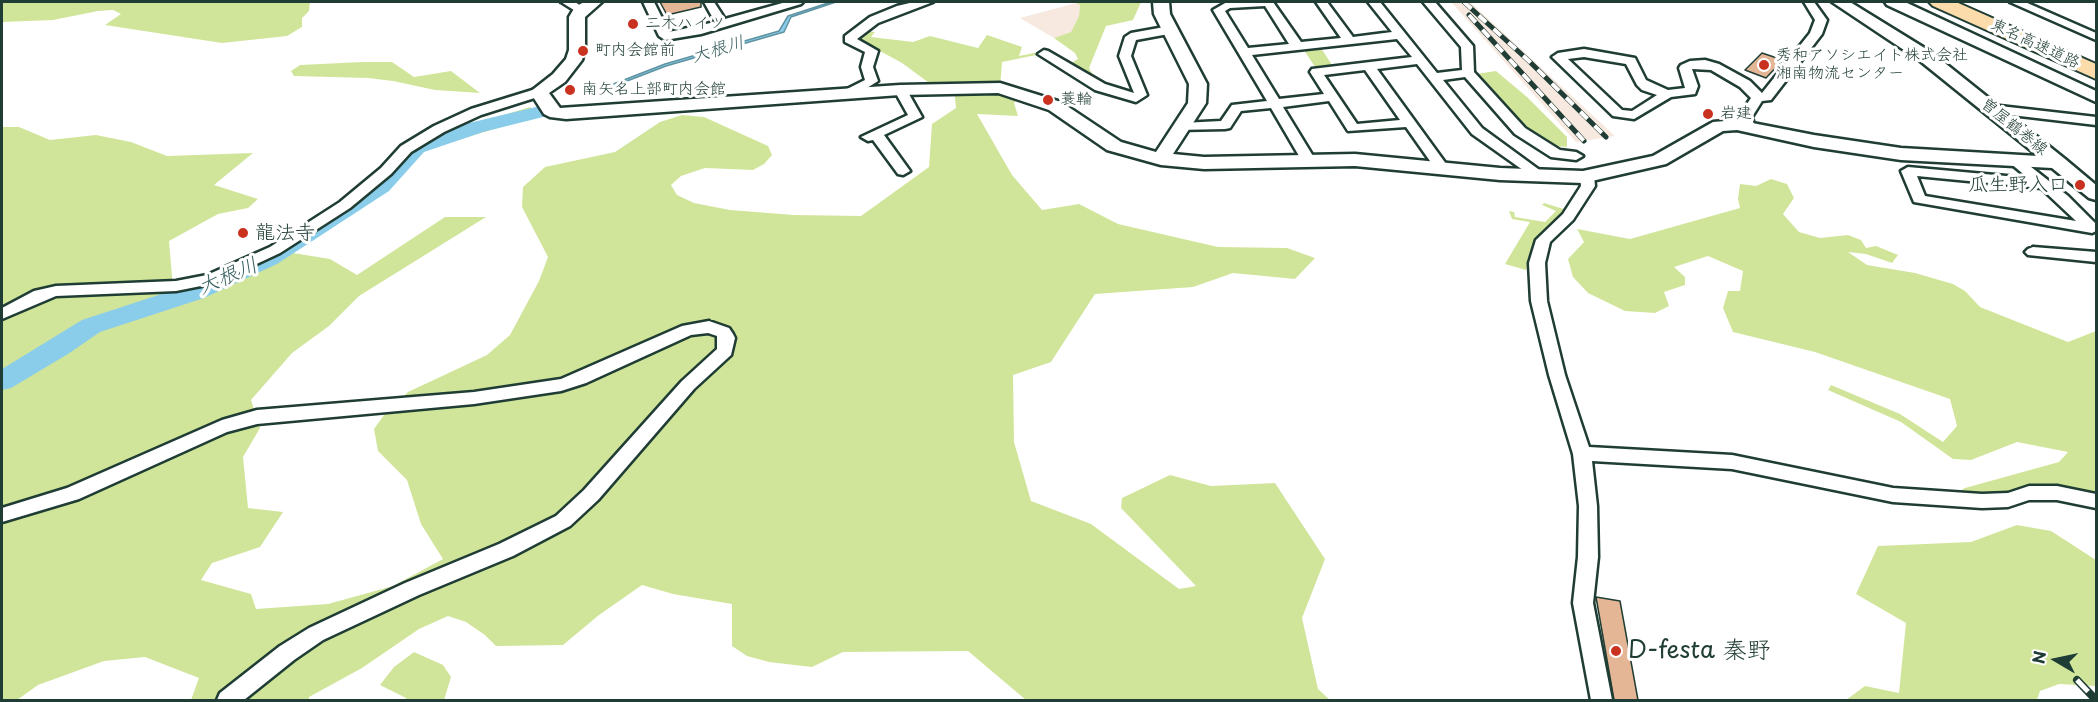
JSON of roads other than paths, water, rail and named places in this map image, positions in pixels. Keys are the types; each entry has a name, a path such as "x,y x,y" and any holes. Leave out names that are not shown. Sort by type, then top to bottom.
{"highway":[{"name":"東名高速道路","path":"1940,2 2097,72"},
{"name":"東名高速道路","path":"1970,2 2097,58"}],"street":[{"path":"649,2 665,36 697,31 767,6 797,2"},
{"path":"709,2 721,23"},
{"path":"848,94 872,81 867,67 872,51 849,39 864,30 874,20 901,8 927,2"},
{"path":"1161,2 1162,14 1198,84 1197,103 1161,159"},
{"path":"1297,46 1267,2 1227,5 1219,10 1310,161"},
{"path":"1321,2 1349,40"},
{"path":"1374,2 1477,131 1542,177"},
{"path":"1429,2 1467,46 1468,73 1520,131 1556,154 1576,156"},
{"path":"1667,94 1647,87 1641,82 1631,61 1584,53 1558,57 1618,113 1634,115 1667,94 1690,91 1692,86 1685,68 1697,63 1715,67 1745,84 1758,97 1766,97 1816,34 1821,20 1809,2"},
{"name":"曽屋鶴巻線","path":"1840,2 1925,56 2097,194"},
{"path":"1893,2 2097,97"},
{"path":"2016,2 2097,37"},
{"path":"2,314 40,295 56,291 176,286 211,279 275,250 345,205 386,171 406,149 439,129 476,112 539,92 559,78 574,60 577,50 577,17 581,4"},
{"path":"1044,54 1100,87 1136,98 1141,95 1140,88 1125,56 1131,37 1170,30"},
{"path":"1246,52 1401,35"},
{"path":"1409,123 1353,128 1316,72 1421,60"},
{"path":"1369,67 1442,168"},
{"path":"1433,77 1468,73"},
{"path":"539,92 550,110 566,114 900,90 1000,88 1055,106 1114,146 1161,159 1204,163 1355,159 1542,177 1587,176 1659,160 1719,126 1747,125 1814,141 1883,152 2058,163"},
{"path":"900,90 915,117 872,136 903,171"},
{"path":"1182,127 1225,125 1237,108 1332,97"},
{"path":"1747,125 1745,117 1758,97"},
{"path":"1991,109 2097,120"},
{"path":"2016,162 2045,184 2094,231"},
{"path":"2045,184 1908,171 1919,199 2094,231"},
{"path":"1587,176 1588,186 1568,217 1543,240 1537,263 1539,301 1557,375 1582,454 1588,506 1588,556 1583,603 1601,700"},
{"path":"2033,252 2097,257"},
{"path":"2,515 72,494 222,427 257,417 474,398 561,385 580,379 688,330 709,327 723,332 727,338 725,351 688,385 591,495 563,521 506,550 412,589 316,634 287,653 228,700"},
{"path":"1582,454 1732,462 1893,495 1982,501 2008,500 2029,493 2057,493 2097,501"}],"water":[{"path":"836,2 791,17 784,32 666,66 601,91 598,90 665,64 779,31 788,16"}],"waterway":[{"name":"大根川","path":"2,381 59,348 91,326 195,292 269,259 381,186 417,148 476,127 540,112"}],"railway":[{"path":"1464,2 1530,62 1606,137"},
{"path":"1469,15 1584,141"},
{"path":"2077,680 2096,700"}],"place":[{"name":"二木ハイツ","path":"633,24"},
{"name":"町内会館前","path":"583,51"},
{"name":"秀和アソシエイト株式会社 湘南物流センター","path":"1764,65"},
{"name":"南矢名上部町内会館","path":"570,90"},
{"name":"蓑輪","path":"1048,100"},
{"name":"岩建","path":"1708,114"},
{"name":"瓜生野入口","path":"2080,185"},
{"name":"龍法寺","path":"243,233"},
{"name":"D-festa 秦野","path":"1616,651"}]}
